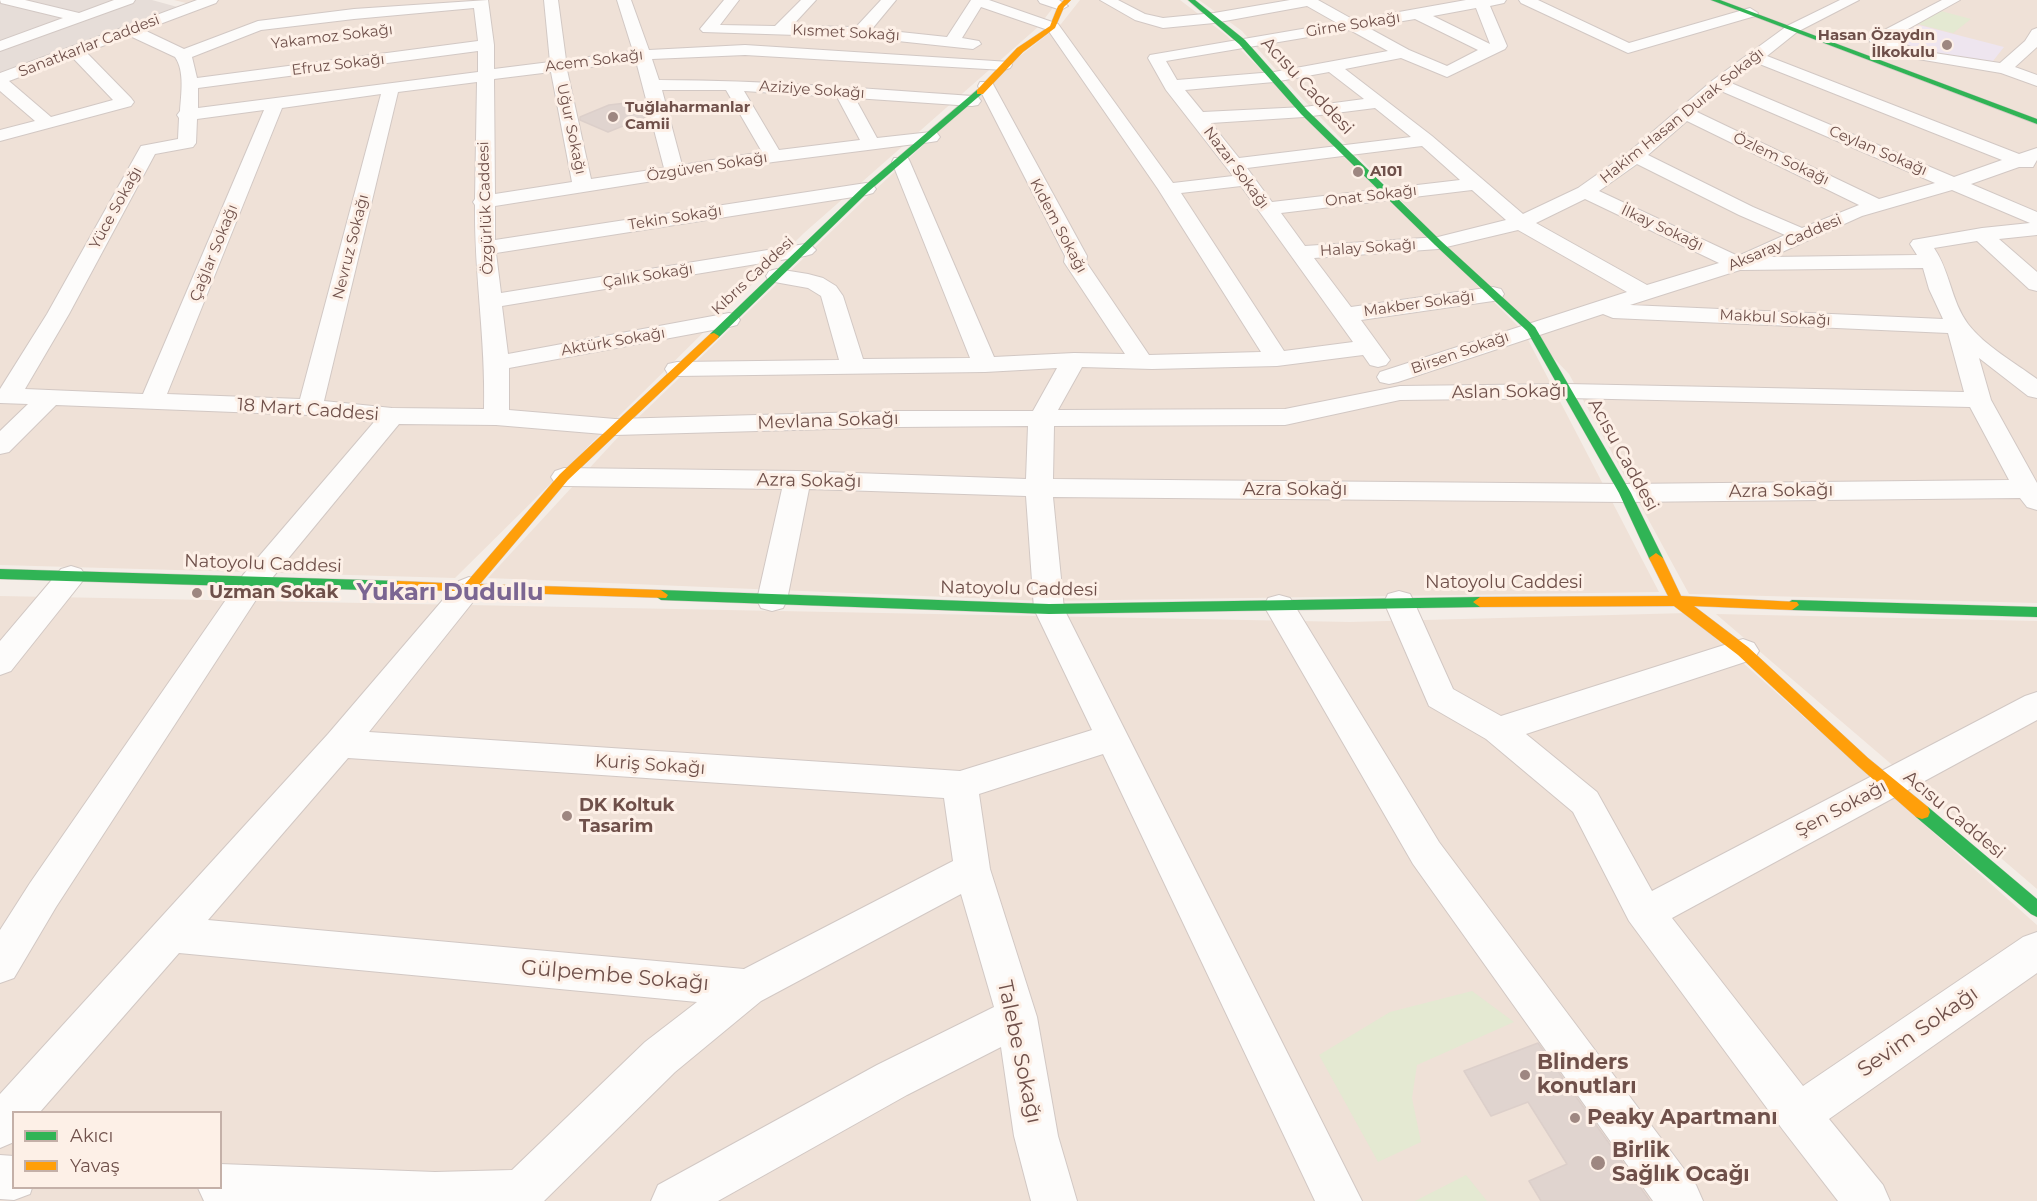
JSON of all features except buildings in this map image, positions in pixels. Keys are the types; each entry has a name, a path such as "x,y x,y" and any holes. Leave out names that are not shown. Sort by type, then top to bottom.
{"street":[{"path":"6,0 78,17"},
{"path":"0,45 128,0"},
{"path":"190,0 209,0 258,26"},
{"name":"Sanatkarlar Caddesi","path":"0,81 209,0"},
{"path":"327,0 354,14"},
{"name":"Uğur Sokağı","path":"550,0 558,65 583,188"},
{"path":"624,0 675,172"},
{"name":"Kısmet Sokağı","path":"732,0 708,29 860,32 1020,50"},
{"path":"779,30 809,0"},
{"path":"860,32 889,0"},
{"path":"1045,0 1068,1 1053,27"},
{"path":"1107,0 1140,17 1163,23 1214,18 1308,1 1403,53 1447,72 1499,46 1478,2"},
{"name":"Acısu Caddesi","path":"1191,0 1242,42 1304,112 1438,243 1531,329 1625,493 1677,601 1743,651 1889,783 2037,909"},
{"name":"Girne Sokağı","path":"1242,42 1499,0"},
{"path":"1526,0 1628,48 1750,13"},
{"path":"1714,0 2037,122"},
{"name":"Hakim Hasan Durak Sokağı","path":"1438,243 1521,223 1585,192 1636,156 1719,84 1792,29 1852,0"},
{"path":"1953,0 1877,40 1918,55 2004,69 2037,81"},
{"path":"952,41 978,1 1053,27 1168,189 1277,359"},
{"path":"1394,2 1491,51"},
{"path":"130,30 182,55 258,26 429,3 479,10"},
{"name":"Özgürlük Caddesi","path":"479,10 486,45 483,202 485,248 497,363 496,417"},
{"name":"Kıbrıs Caddesi","path":"469,588 564,477 615,427 806,250 866,189 972,102 1020,50 1053,27"},
{"path":"46,28 106,40"},
{"path":"0,34 19,39"},
{"path":"2004,69 2035,40"},
{"name":"Nazar Sokağı","path":"1242,42 1156,58 1173,86 1395,385"},
{"name":"Efruz Sokağı","path":"190,84 486,45"},
{"name":"Yakamoz Sokağı","path":"182,55 252,46"},
{"name":"Acem Sokağı","path":"186,115 642,55 745,50 1004,65"},
{"path":"0,136 125,102 76,52"},
{"path":"1173,86 1274,77 1403,53"},
{"name":"Yüce Sokağı","path":"4,396 58,314 148,150 187,143 186,115 190,84 188,65 182,55"},
{"path":"1755,57 2031,160"},
{"path":"1334,67 1376,103 1426,140 1521,223 1645,293"},
{"path":"0,81 49,124"},
{"name":"Ceylan Sokağı","path":"1719,84 2037,219"},
{"name":"Aziziye Sokağı","path":"651,85 732,85 972,102"},
{"path":"732,85 773,156"},
{"name":"Kıdem Sokağı","path":"986,86 1076,256 1075,262 1141,361"},
{"name":"Nevruz Sokağı","path":"310,407 391,88"},
{"path":"843,92 872,145"},
{"path":"1199,118 1304,112 1376,103"},
{"name":"Çağlar Sokağı","path":"152,402 275,104"},
{"name":"Özlem Sokağı","path":"1684,113 1878,206"},
{"name":"Özgüven Sokağı","path":"483,202 583,188 773,156 931,137"},
{"path":"1168,189 1239,172 1345,152 1426,140"},
{"path":"1636,156 1746,211 1804,236"},
{"name":"Aksaray Caddesi","path":"1531,329 1738,264 1855,212 2031,160"},
{"path":"901,162 985,365"},
{"name":"Onat Sokağı","path":"1266,209 1477,184"},
{"name":"Tekin Sokağı","path":"485,248 866,189"},
{"name":"İlkay Sokağı","path":"1585,192 1738,264"},
{"path":"1738,264 1926,253 1982,234 2037,229"},
{"path":"1982,234 2037,284"},
{"name":"Halay Sokağı","path":"1299,253 1438,243"},
{"name":"Çalık Sokağı","path":"491,301 806,250"},
{"path":"1926,253 1958,327 1978,400 2032,495"},
{"path":"777,276 819,284 828,289 853,367"},
{"name":"Makber Sokağı","path":"1345,315 1493,294"},
{"name":"Makbul Sokağı","path":"1592,310 1958,327"},
{"name":"Aktürk Sokağı","path":"497,363 729,320"},
{"path":"1958,327 1983,350 2037,391"},
{"name":"Birsen Sokağı","path":"1395,385 1531,329"},
{"path":"677,369 985,365 1074,360 1277,359 1369,347"},
{"path":"1074,360 1041,419 1039,488 1049,609 1339,1201"},
{"name":"Aslan Sokağı","path":"1041,419 1285,417 1395,385 1978,400"},
{"name":"18 Mart Caddesi","path":"4,396 310,407 392,416 496,417 615,427"},
{"path":"0,446 50,398"},
{"path":"0,965 43,895 253,582 392,416"},
{"name":"Mevlana Sokağı","path":"615,427 900,419 1041,419"},
{"name":"Azra Sokağı","path":"564,477 796,480 1039,488 2032,495"},
{"path":"772,600 795,496 796,480"},
{"name":"Natoyolu Caddesi","path":"0,574 1049,609 1399,602 1677,601 2037,612"},
{"path":"0,663 71,576"},
{"path":"13,1111 340,744 469,588"},
{"path":"1399,602 1440,697 1498,730 1585,802 1646,913 1798,1115 1867,1201"},
{"path":"1279,606 1426,853 1680,1201"},
{"path":"1498,730 1743,651"},
{"name":"Şen Sokağı","path":"1646,913 2037,705"},
{"path":"960,785 1111,738"},
{"name":"Kuriş Sokağı","path":"340,744 960,785"},
{"name":"Talebe Sokağı","path":"960,785 972,869 1017,1017 1036,1136 1054,1201"},
{"path":"747,988 972,869"},
{"name":"Gülpembe Sokağı","path":"171,934 747,988"},
{"name":"Sevim Sokağı","path":"1798,1115 2037,950"},
{"name":"Gülpembe Sokağı","path":"520,1196 660,1057 747,988"},
{"path":"674,1201 892,1080 1017,1017"},
{"path":"0,1126 12,1113"},
{"path":"222,1186 435,1195 520,1196"}],"shaded area":[{"path":"0,0 152,0 181,8 0,75"},
{"path":"174,0 1059,0 1038,27 804,233 455,578 0,565 0,83 198,6"},
{"path":"1080,0 1180,0 1226,35 1524,332 1659,592 1044,601 488,578 620,435 863,201 1015,60 1061,24"},
{"path":"1199,0 2037,0 2037,603 1689,594 1569,374 1294,90 1242,31"},
{"name":"Hasan Özaydın İlkokulu","path":"1919,25 2004,47 1993,61 1988,62 1920,53 1889,40"},
{"path":"0,596 1350,622 1687,613 2037,925 2037,1201 0,1201"},
{"path":"1716,614 2037,621 2037,889"}],"green space":[{"path":"1941,11 1971,19 1953,33 1918,24"},
{"path":"1472,991 1514,1022 1417,1065 1412,1098 1421,1142 1378,1162 1319,1055 1390,1012"},
{"path":"1466,1175 1487,1201 1415,1201"}],"traffic: fast":[{"path":"1191,0 1242,42 1304,112 1438,243 1531,329 1625,493 1656,558"},
{"path":"1714,0 2037,122"},
{"path":"714,336 866,189 980,92"},
{"path":"0,574 399,586"},
{"path":"661,595 1049,609 1480,602"},
{"path":"1792,605 2037,612"},
{"path":"1922,812 2037,909"}],"traffic: slow":[{"path":"980,92 1020,50 1053,27 1061,6 1068,0"},
{"path":"469,588 564,477 714,336"},
{"path":"1656,558 1677,601 1743,651 1863,762 1922,812"},
{"path":"399,586 661,595"},
{"path":"1480,602 1677,601 1792,605"}],"place":[{"name":"Hasan Özaydın İlkokulu","path":"1947,45"},
{"name":"Tuğlaharmanlar Camii","path":"613,117"},
{"name":"A101","path":"1358,172"},
{"name":"Uzman Sokak","path":"197,593"},
{"name":"DK Koltuk Tasarim","path":"567,816"},
{"name":"Blinders konutları","path":"1525,1075"},
{"name":"Peaky Apartmanı","path":"1575,1118"},
{"name":"Birlik Sağlık Ocağı","path":"1598,1163"}],"district":[{"name":"Yukarı Dudullu","path":"450,593"}]}
